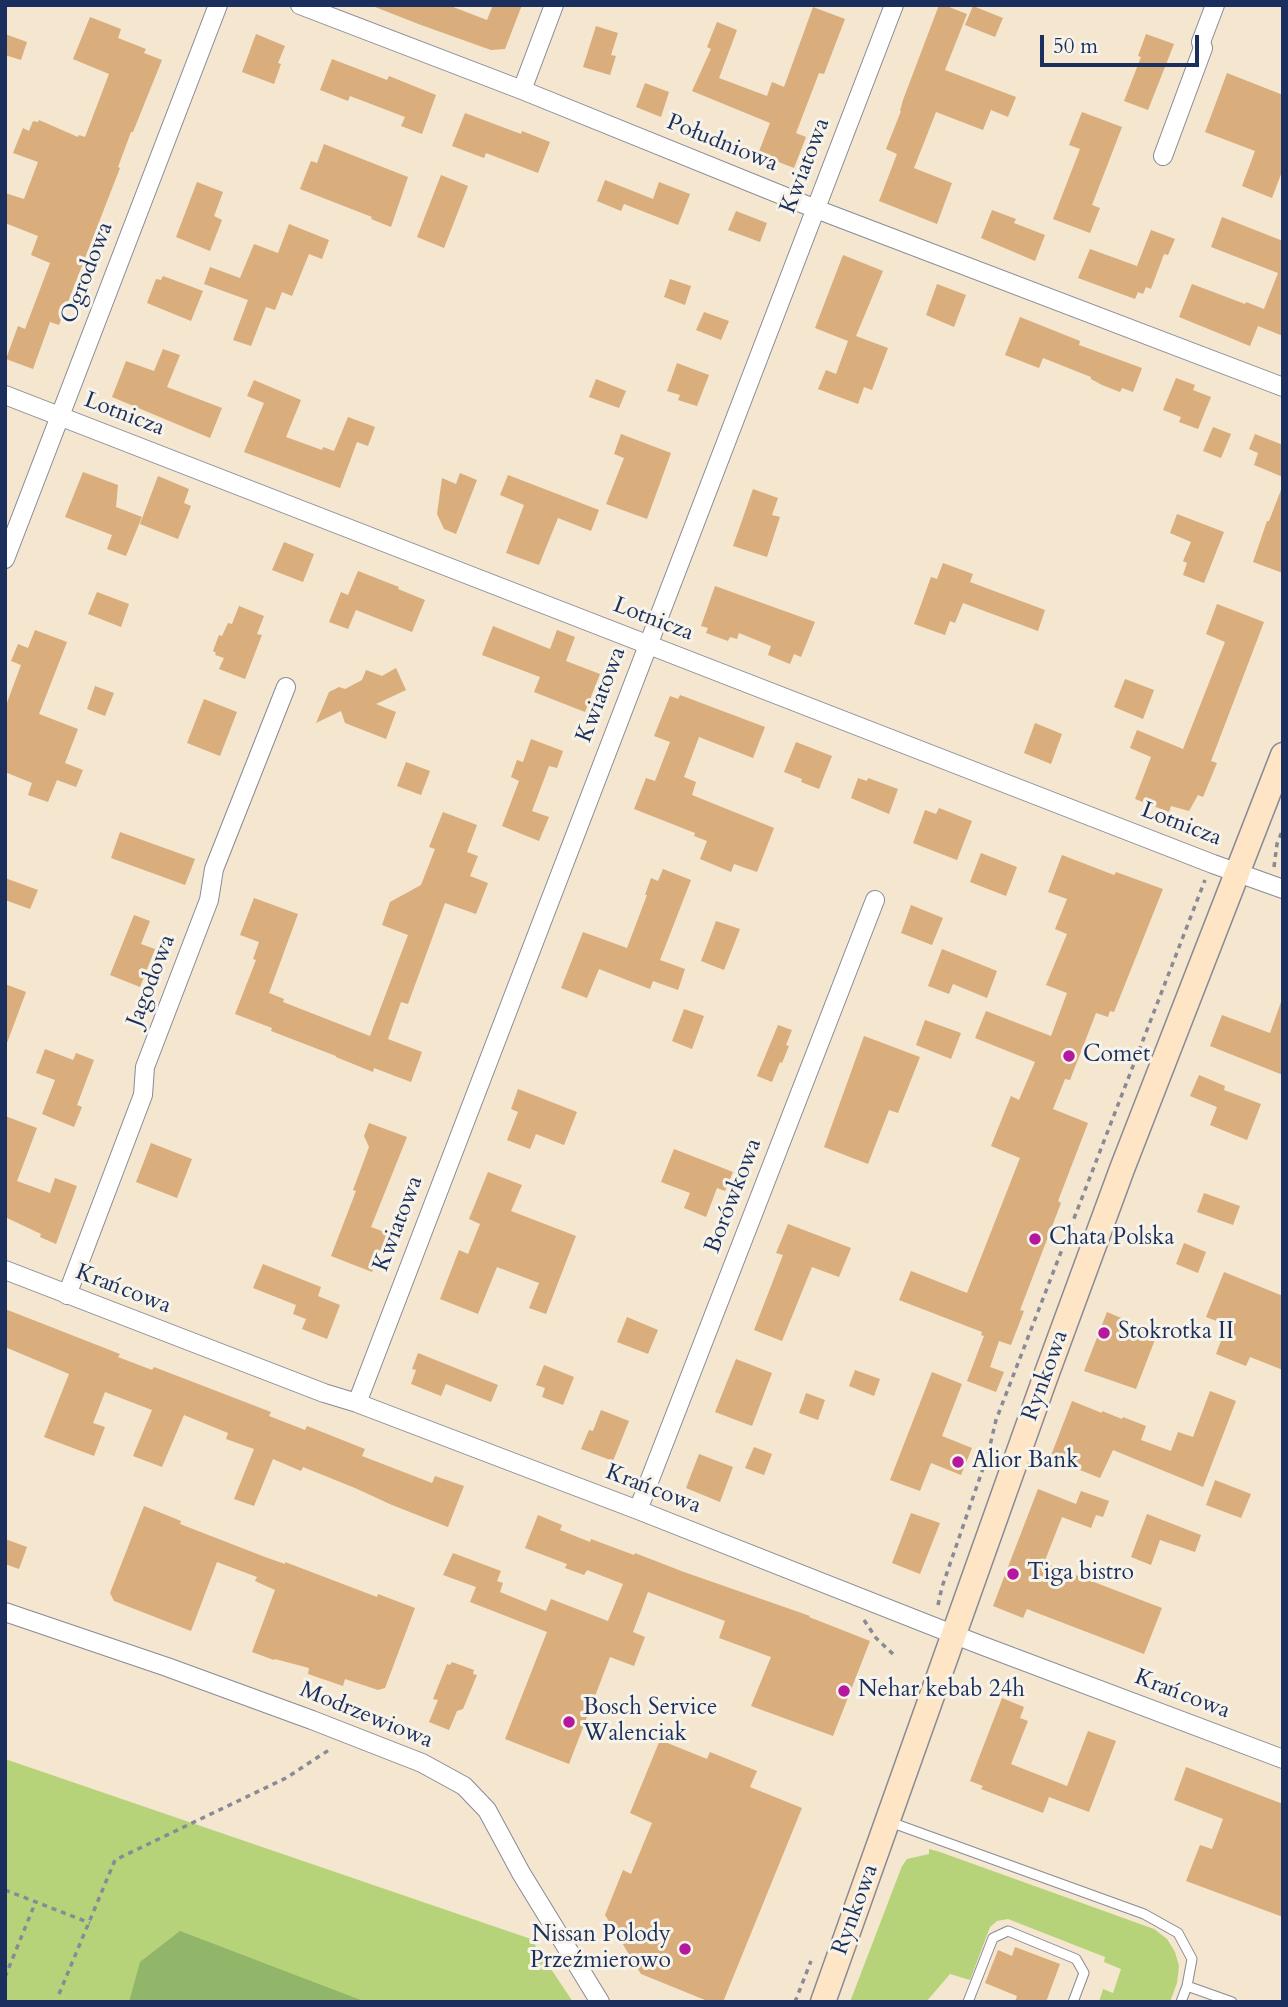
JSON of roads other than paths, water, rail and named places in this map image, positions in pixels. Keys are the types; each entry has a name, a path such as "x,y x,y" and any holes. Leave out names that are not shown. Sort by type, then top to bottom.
{"street":[{"name":"Ogrodowa","path":"5,559 218,5"},
{"name":"Południowa","path":"300,5 522,90 817,209 1283,387"},
{"path":"522,90 554,5"},
{"name":"Kwiatowa","path":"357,1403 894,5"},
{"path":"1163,156 1203,48 1201,42 1215,5"},
{"name":"Lotnicza","path":"5,395 1283,889"},
{"name":"Jagodowa","path":"67,1295 143,1095 145,1067 209,900 214,869 286,687"},
{"name":"Rynkowa","path":"823,2002 1104,1217 1283,755"},
{"name":"Borówkowa","path":"638,1510 875,900"},
{"name":"Krańcowa","path":"5,1270 638,1510 954,1634 1282,1756"},
{"name":"Modrzewiowa","path":"5,1612 167,1667 343,1732 422,1763 464,1786 486,1810 600,2002"}],"lane":[{"path":"888,1821 1144,1914 1178,1933 1192,1959 1181,2002"},
{"path":"968,2002 993,1938 1008,1931 1076,1958 1084,1973 1073,2002"},
{"path":"1186,1986 1233,2002"}],"place":[{"name":"Comet","path":"1069,1056"},
{"name":"Chata Polska","path":"1035,1239"},
{"name":"Stokrotka II","path":"1104,1333"},
{"name":"Alior Bank","path":"958,1462"},
{"name":"Tiga bistro","path":"1013,1574"},
{"name":"Nehar kebab 24h","path":"844,1691"},
{"name":"Bosch Service Walenciak","path":"569,1722"},
{"name":"Nissan Polody Przeźmierowo","path":"685,1949"}]}
